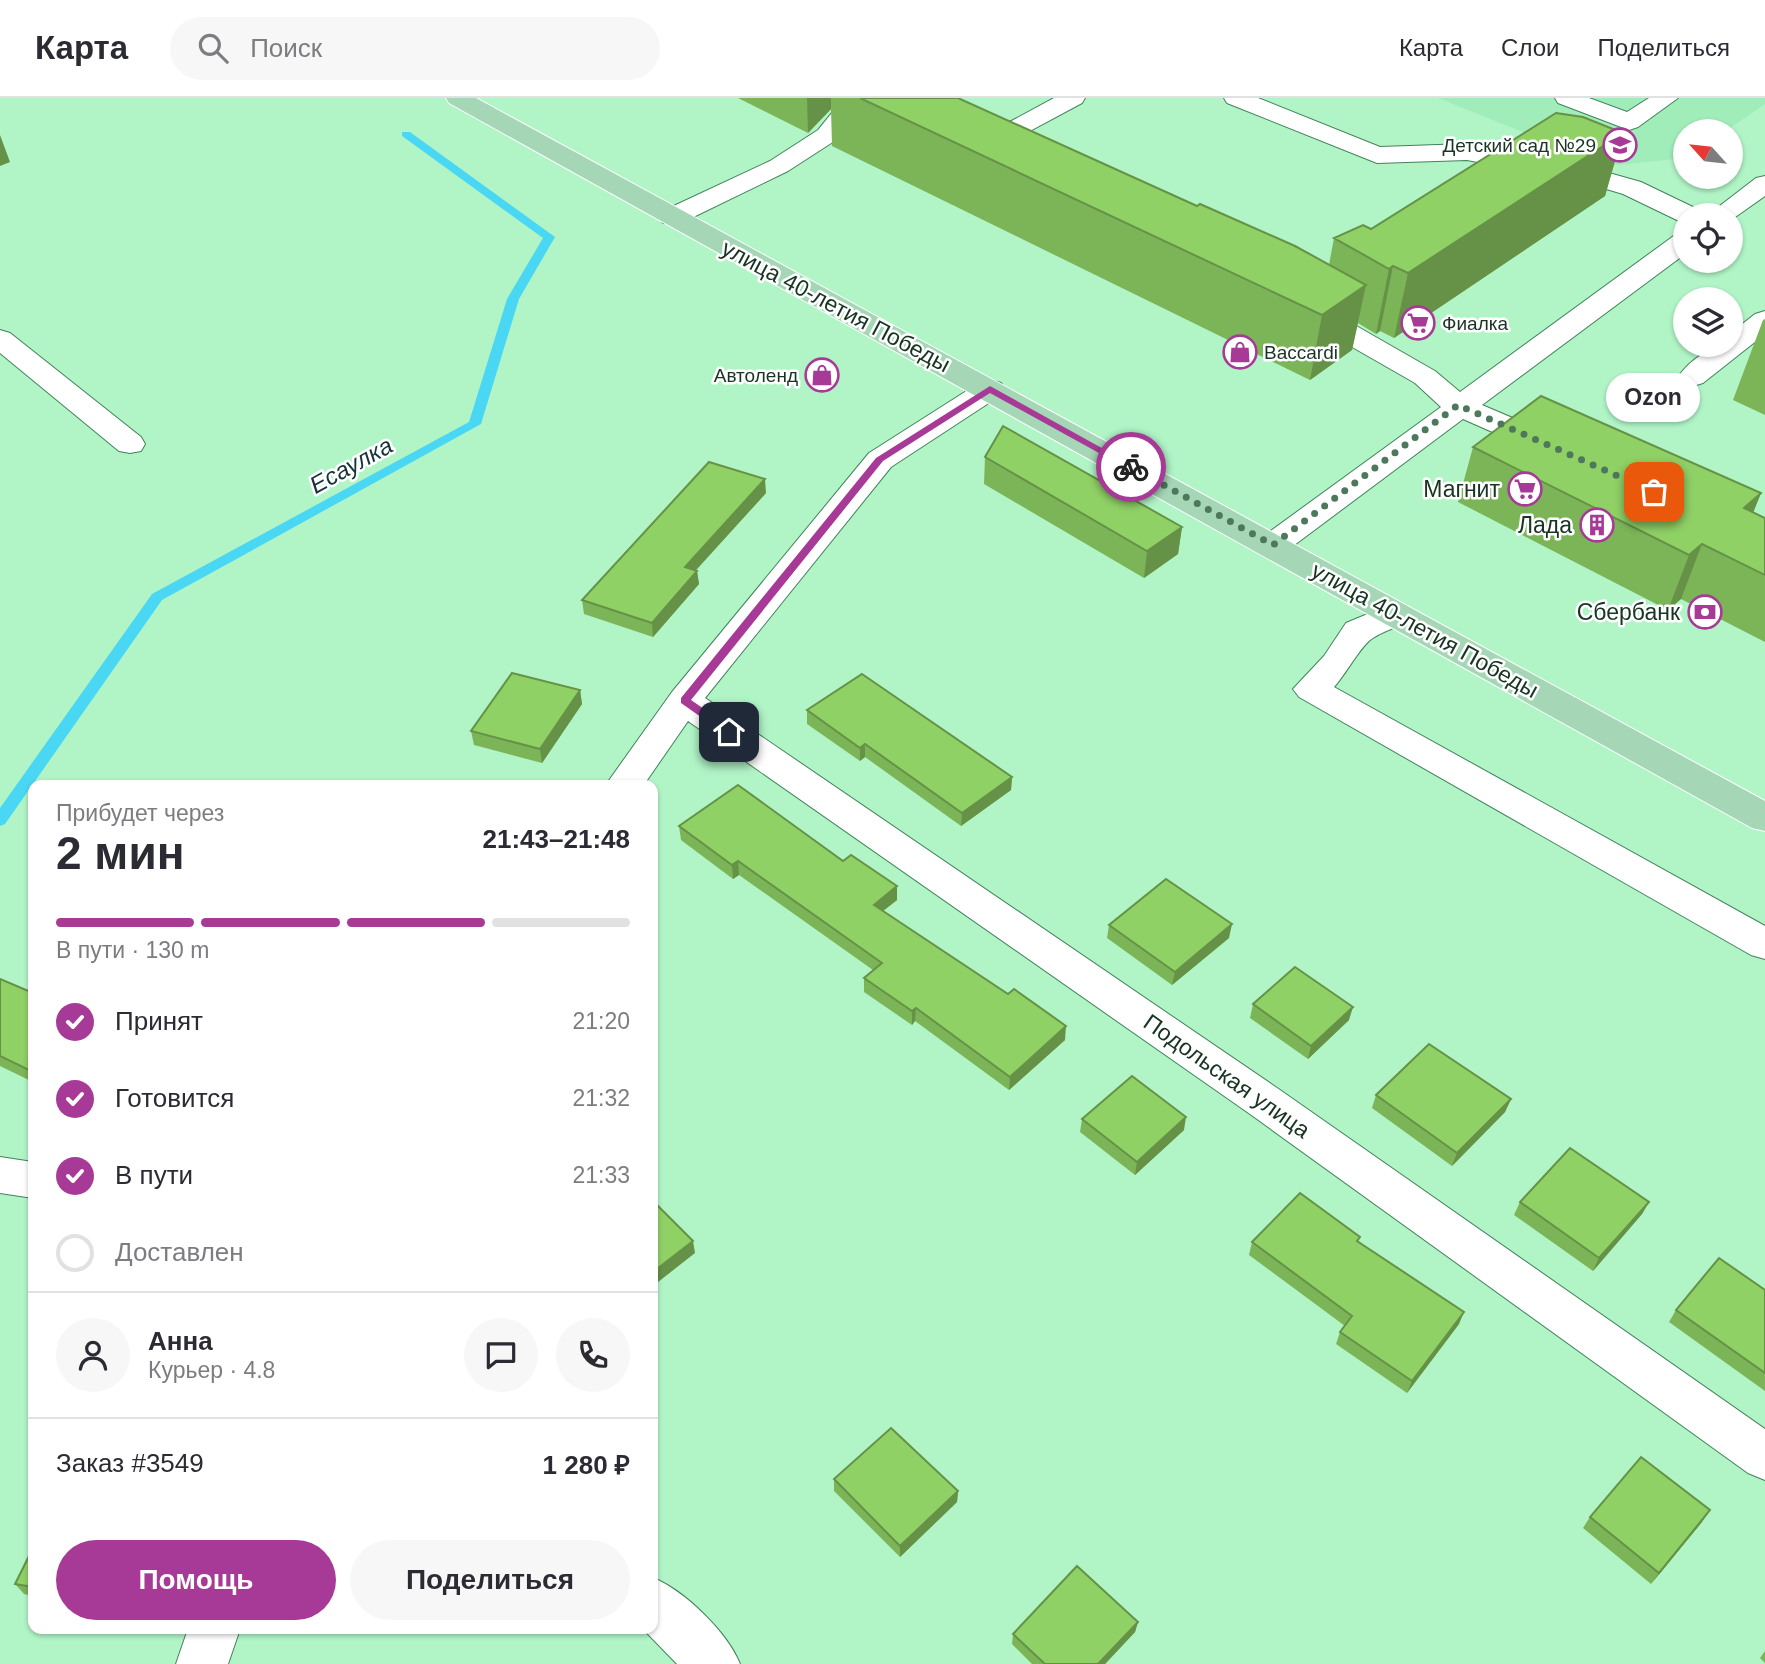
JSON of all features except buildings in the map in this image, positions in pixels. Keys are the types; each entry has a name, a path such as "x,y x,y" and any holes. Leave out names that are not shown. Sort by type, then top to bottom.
{"main road":[{"name":"улица 40-летия Победы","path":"458,98 1765,818"}],"street":[{"path":"672,217 779,166 827,135 857,98"},
{"path":"971,153 1073,98"},
{"path":"1236,98 1377,155 1467,152 1524,163 1551,164 1632,188 1673,208"},
{"path":"1567,98 1629,122 1666,98"},
{"path":"947,139 996,164"},
{"path":"1489,186 1524,163"},
{"path":"1738,203 1765,184"},
{"path":"1273,545 1458,405 1673,251"},
{"path":"1327,286 1289,300 1425,377 1458,405 1581,460"},
{"path":"1693,377 1765,320"},
{"path":"0,339 130,444"},
{"path":"627,780 684,701 880,460 990,389"},
{"path":"1394,614 1358,631 1336,664 1311,690 1765,944"},
{"name":"Подольская улица","path":"684,701 1265,1102 1765,1457"},
{"path":"0,1175 28,1179"},
{"path":"658,1608 714,1664"},
{"path":"202,1664 212,1634"}],"shaded area":[{"name":"Детский сад №29","path":"1438,98 1765,98 1765,104 1743,119 1673,119 1673,159 1607,166"}],"waterway":[{"name":"Есаулка","path":"28,780 157,597 475,424 513,299 549,237 406,134"},
{"name":"Есаулка","path":"0,820 28,780"}],"way so far":[{"path":"1131,467 1273,545 1458,405 1654,492"}],"place":[{"name":"Детский сад №29","path":"1620,145"},
{"name":"Фиалка","path":"1418,323"},
{"name":"Baccardi","path":"1240,352"},
{"name":"Автоленд","path":"822,375"},
{"name":"Магнит","path":"1525,489"},
{"name":"Ozon","path":"1654,492"},
{"name":"Лада","path":"1597,525"},
{"name":"Сбербанк","path":"1705,612"}],"route":[{"path":"729,732 684,701 880,460 990,389 1131,467"}]}
